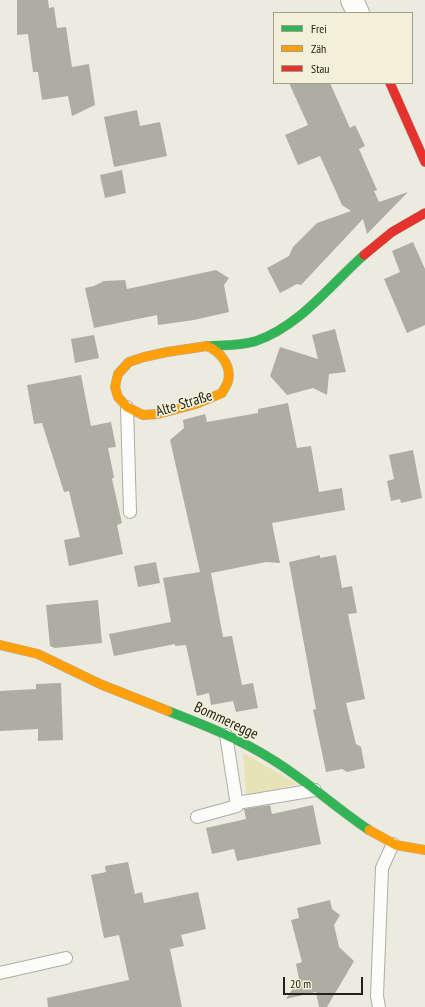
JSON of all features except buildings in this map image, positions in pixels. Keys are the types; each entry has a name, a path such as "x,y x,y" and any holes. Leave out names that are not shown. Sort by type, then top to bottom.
{"street":[{"path":"352,0 358,12"},
{"path":"390,84 425,162"},
{"path":"127,407 118,397 115,387 118,374 129,362 167,352 254,341 280,330 302,314 374,246 410,220 425,213"},
{"name":"Alte Straße","path":"127,407 143,415 158,414 196,404 222,393 228,381 228,370 224,360 215,349 207,346"},
{"name":"Bommeregge","path":"0,645 38,654 100,684 226,735 272,759 353,819 393,844 425,850"}],"lane":[{"path":"127,407 130,512"},
{"path":"226,735 237,803"},
{"path":"197,817 237,806 237,803 315,790"},
{"path":"379,1007 377,996 382,868 393,844"},
{"path":"0,973 66,958"}],"shaded area":[{"path":"243,753 298,784 246,796"}],"traffic: fast":[{"path":"207,346 244,344 256,341 272,334 287,325 314,304 364,255"},
{"path":"168,711 222,733 260,752 286,768 369,830"}],"traffic: slow":[{"path":"207,346 216,351 227,365 229,375 228,381 222,393 196,404 158,414 143,415 127,407 118,397 115,387 118,374 129,362 167,352 207,346"},
{"path":"0,645 38,654 100,684 168,711"},
{"path":"369,830 396,845 425,850"}],"traffic: jam":[{"path":"390,84 425,162"},
{"path":"364,255 392,232 425,213"}]}
